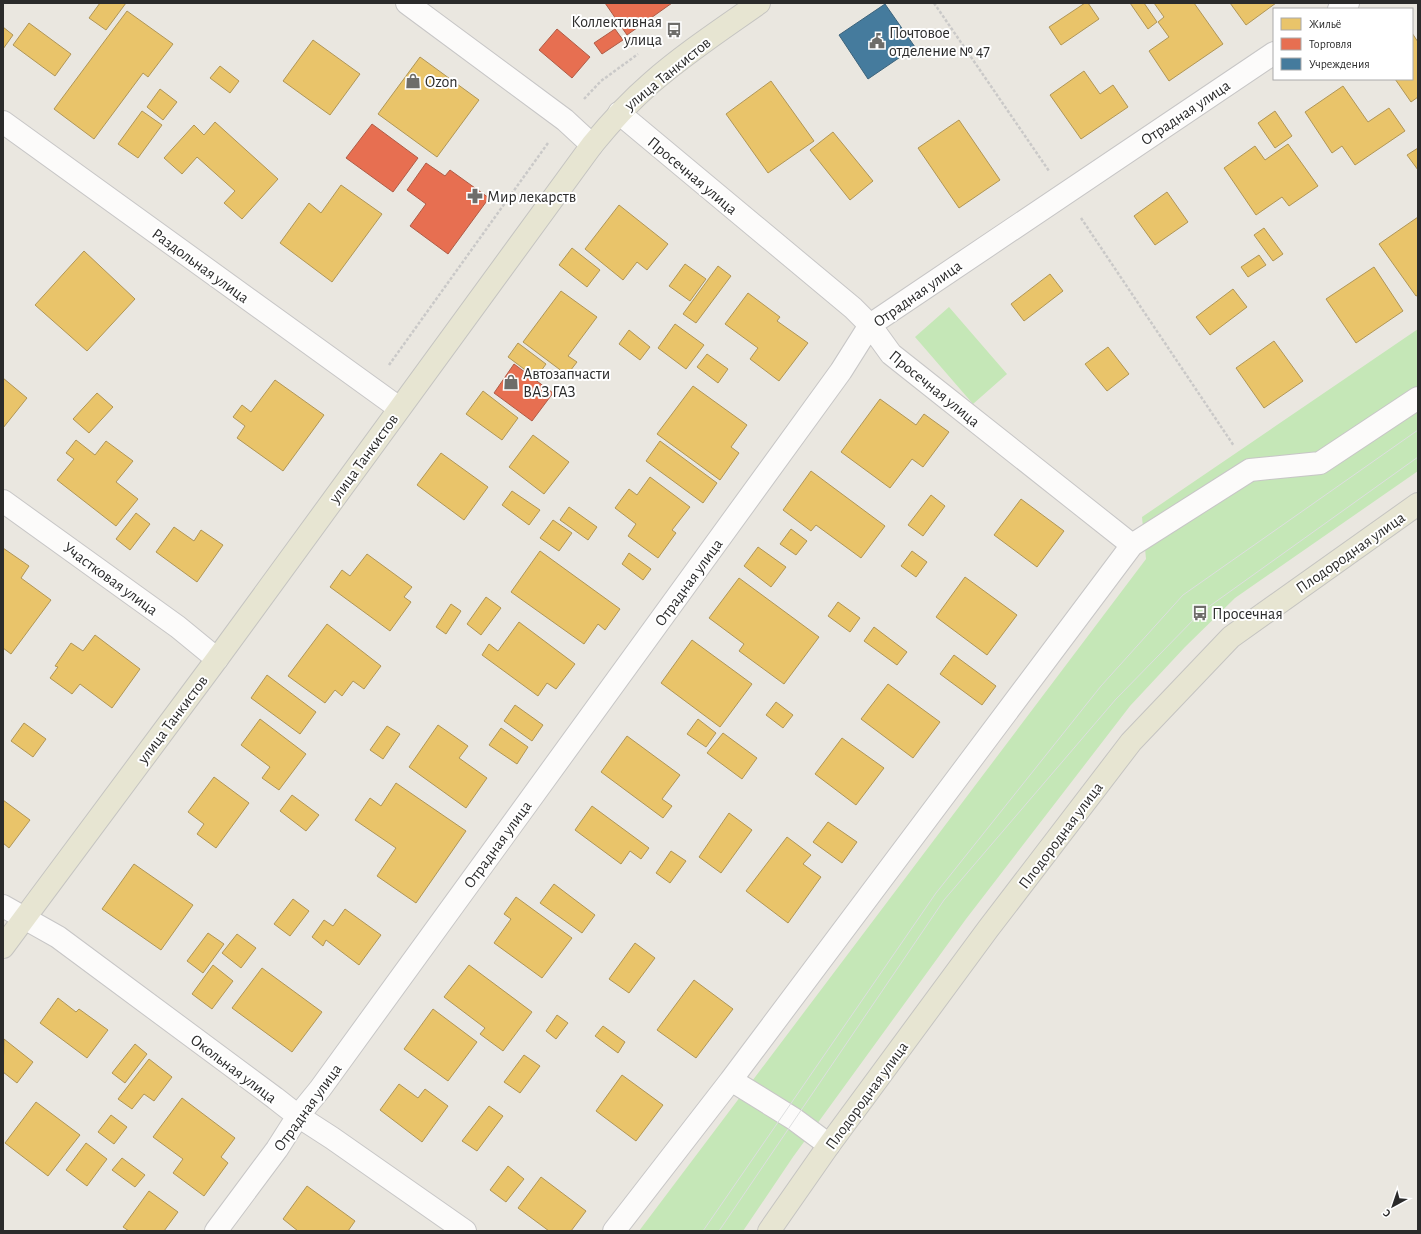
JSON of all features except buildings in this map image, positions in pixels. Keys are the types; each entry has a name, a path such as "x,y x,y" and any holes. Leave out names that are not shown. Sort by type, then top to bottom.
{"main road":[{"name":"улица Танкистов","path":"3,947 217,659 592,145 619,113 650,83 688,53 759,3"},
{"name":"Плодородная улица","path":"769,1231 829,1145 988,929 1131,742 1231,637 1418,504"}],"street":[{"path":"407,3 565,120 592,145"},
{"name":"Отрадная улица","path":"216,1231 277,1149 298,1116 320,1089 841,371 870,324 1273,54"},
{"name":"Просечная улица","path":"619,113 853,308 870,324 891,354 1132,545"},
{"name":"Раздольная улица","path":"3,122 399,408"},
{"path":"614,1231 731,1080 1132,545 1250,470 1320,463 1418,398"},
{"name":"Участковая улица","path":"3,500 178,627 217,659"},
{"name":"Окольная улица","path":"3,906 58,937 298,1116 465,1231"},
{"path":"731,1080 794,1119 829,1145"}],"path":[{"path":"934,3 1250,470"}],"green space":[{"path":"949,307 1007,374 973,404 915,337"},
{"path":"1418,329 1418,471 1235,598 1185,647 1130,706 966,919 793,1157 743,1231 639,1231 1146,559 1142,517"}],"tram line":[{"path":"703,1231 936,893 1101,686 1183,595 1418,430"},
{"path":"719,1231 944,900 1116,699 1200,613 1418,457"}],"place":[{"name":"Коллективная улица","path":"674,30"},
{"name":"Почтовое отделение № 47","path":"877,41"},
{"name":"Ozon","path":"413,81"},
{"name":"Мир лекарств","path":"475,196"},
{"name":"Автозапчасти ВАЗ ГАЗ","path":"511,382"},
{"name":"Просечная","path":"1200,613"}]}
